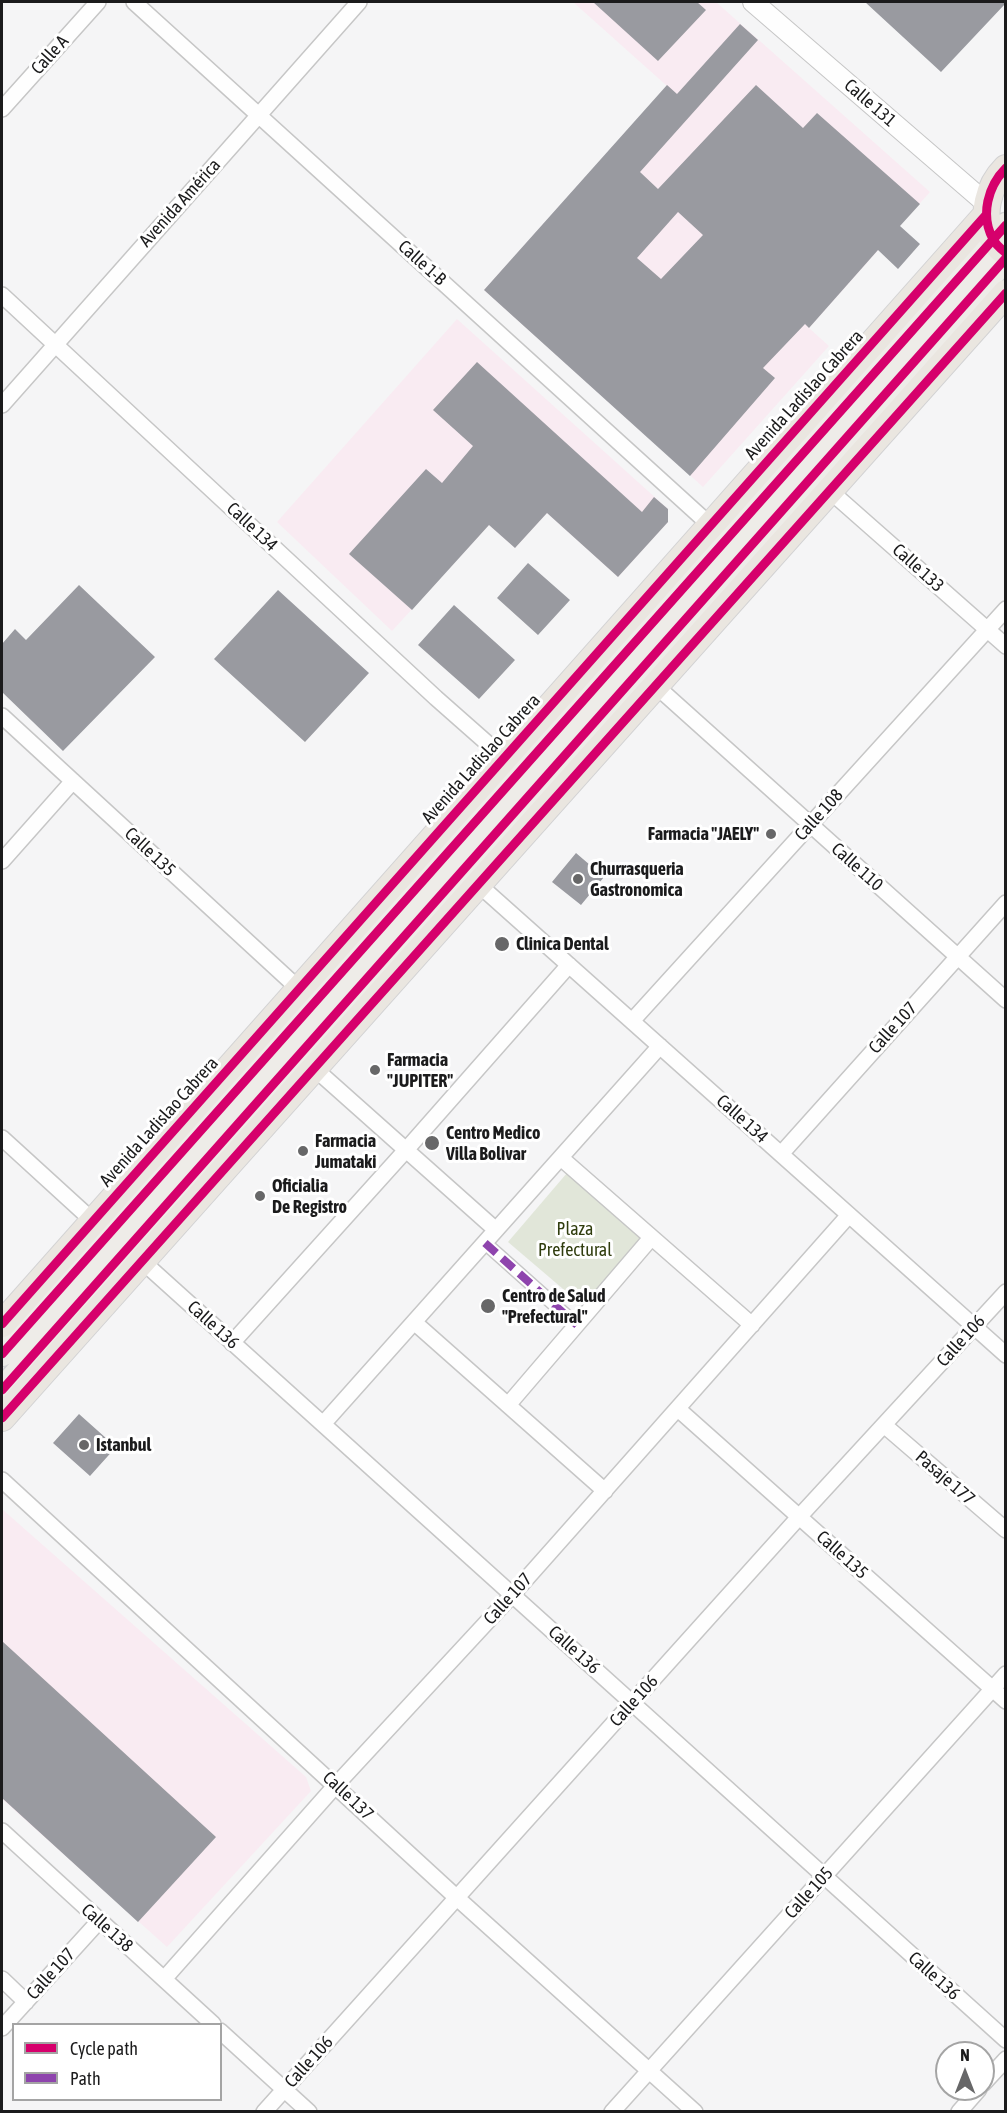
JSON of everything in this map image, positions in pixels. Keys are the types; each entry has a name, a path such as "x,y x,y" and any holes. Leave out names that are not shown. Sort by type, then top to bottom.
{"highway":[{"path":"2,1418 830,490 992,251 990,189 1005,168"},
{"name":"Avenida Ladislao Cabrera","path":"2,1324 710,525 992,251"}],"main road":[{"name":"Avenida Ladislao Cabrera","path":"2,1354 992,251"},
{"path":"2,1390 992,251"}],"street":[{"name":"Calle A","path":"2,110 98,2"},
{"name":"Calle 1-B","path":"134,2 710,525"},
{"name":"Avenida América","path":"2,405 359,2"},
{"name":"Calle 131","path":"753,2 992,251"},
{"name":"Calle 134","path":"2,295 436,698 504,758"},
{"name":"Calle 133","path":"830,490 1005,646"},
{"name":"Calle 108","path":"632,1021 1005,609"},
{"name":"Calle 110","path":"655,685 1005,1000"},
{"name":"Calle 135","path":"2,716 299,989"},
{"path":"2,861 73,781"},
{"name":"Calle 134","path":"478,884 1005,1355"},
{"name":"Calle 107","path":"781,1154 1005,903"},
{"path":"232,1343 569,965"},
{"path":"322,1424 660,1047"},
{"path":"314,1068 496,1230"},
{"path":"2,1138 93,1221"},
{"path":"561,1158 752,1325"},
{"name":"Calle 107","path":"164,1979 336,1785 513,1595 849,1215"},
{"path":"508,1405 651,1238"},
{"path":"485,1242 577,1325"},
{"name":"Calle 136","path":"142,1261 1005,2040"},
{"name":"Calle 106","path":"264,2112 799,1517 1005,1292"},
{"path":"414,1322 605,1491"},
{"name":"Calle 135","path":"678,1409 1005,1701"},
{"name":"Pasaje 177","path":"884,1425 1005,1530"},
{"name":"Calle 137","path":"2,1480 456,1897 695,2112"},
{"name":"Calle 105","path":"612,2112 1005,1674"},
{"name":"Calle 138","path":"2,1831 211,2023"},
{"name":"Calle 107","path":"2,2028 99,1920"},
{"path":"2,1979 26,2002"},
{"path":"222,2033 309,2112"},
{"path":"995,2070 1005,2059"}],"shaded area":[{"path":"573,2 716,2 930,192 809,328 829,346 703,487 484,290 667,86"},
{"path":"457,319 668,509 668,522 618,577 547,513 515,548 489,525 392,631 277,522"},
{"path":"2,1509 306,1777 311,1791 167,1947 2,1799"}],"green space":[{"name":"Plaza Prefectural","path":"567,1173 642,1237 583,1306 508,1242"}],"building":[{"path":"593,2 697,2 706,10 658,61"},
{"path":"865,2 1005,2 1005,4 941,72"},
{"path":"740,24 758,40 640,172 658,189 756,85 803,128 817,113 920,204 900,226 920,244 898,269 878,250 809,328 805,324 763,368 775,378 690,476 484,290 667,85 677,94","holes":["678,212 703,235 661,279 637,258"]},
{"path":"477,362 642,512 654,497 668,509 668,522 618,577 547,513 515,548 489,525 412,610 349,554 426,469 442,483 473,446 433,410"},
{"path":"528,563 570,600 538,635 497,598"},
{"path":"79,585 155,657 63,751 2,692 2,644 15,629 26,640"},
{"path":"278,590 369,673 305,742 214,659"},
{"path":"454,605 515,660 479,699 418,645"},
{"name":"Churrasqueria Gastronomica","path":"576,853 604,877 581,905 552,882"},
{"name":"Istanbul","path":"79,1414 116,1447 90,1476 53,1443"},
{"path":"2,1641 216,1837 138,1922 2,1798"}],"marked path":[{"path":"485,1243 577,1325"}],"cycle path":[{"path":"1006,168 991,192 987,211 989,230 993,239 1006,253"},
{"path":"2,1324 986,215"},
{"path":"2,1354 1006,225"},
{"path":"2,1390 1006,258"},
{"path":"2,1418 1006,293"}],"place":[{"name":"Farmacia \"JAELY\"","path":"771,834"},
{"name":"Churrasqueria Gastronomica","path":"578,879"},
{"name":"Clinica Dental","path":"502,944"},
{"name":"Farmacia \"JUPITER\"","path":"375,1070"},
{"name":"Centro Medico Villa Bolivar","path":"432,1143"},
{"name":"Farmacia Jumataki","path":"303,1151"},
{"name":"Oficialia De Registro","path":"260,1196"},
{"name":"Centro de Salud \"Prefectural\"","path":"488,1306"},
{"name":"Istanbul","path":"84,1445"}]}
